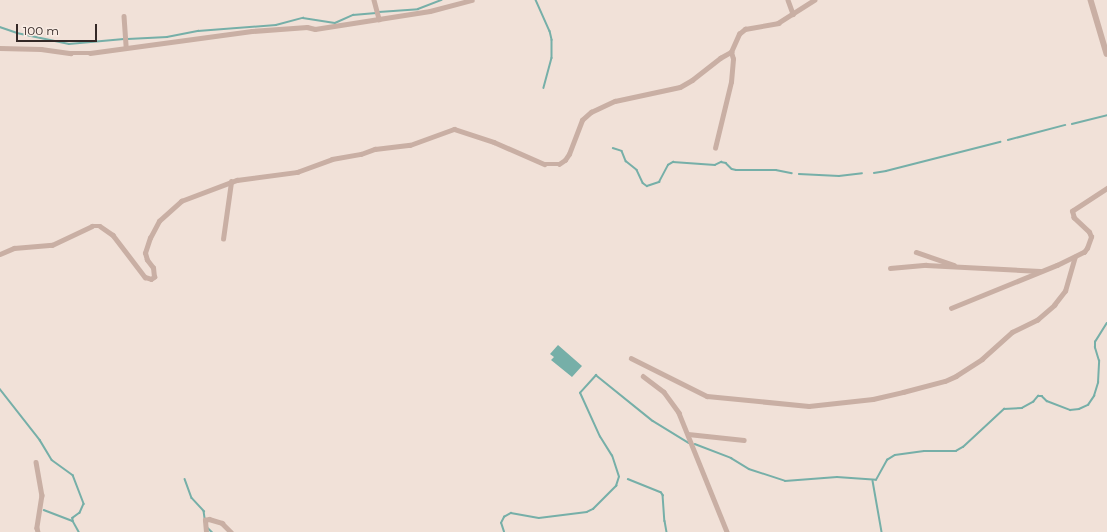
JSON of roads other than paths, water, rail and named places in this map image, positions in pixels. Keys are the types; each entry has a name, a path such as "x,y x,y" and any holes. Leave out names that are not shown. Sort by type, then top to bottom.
{"street":[{"path":"374,0 379,19"},
{"path":"0,48 41,49 71,53 90,52 252,31 307,27 315,29 430,11 472,0"},
{"path":"788,0 793,14"},
{"path":"0,254 14,248 52,245 92,226 100,226 113,235 145,276 151,279 154,277 153,268 147,260 145,253 150,238 159,221 181,201 231,182 297,172 332,159 361,154 375,149 410,145 454,129 494,142 544,164 559,164 565,160 569,154 582,120 591,112 615,101 680,87 731,52 739,34 745,29 778,23 814,0"},
{"path":"1091,0 1107,54"},
{"path":"124,16 126,47"},
{"path":"715,148 731,82 733,59 731,52"},
{"path":"223,239 231,182"},
{"path":"951,308 1043,271 1084,252 1088,248 1091,237 1089,232 1074,218 1072,211 1107,188"},
{"path":"916,252 960,267"},
{"path":"631,358 707,396 809,406 873,399 895,394 940,382 956,376 982,359 1012,332 1037,320 1054,305 1065,291 1075,257"},
{"path":"890,268 926,265 1043,271"},
{"path":"644,376 664,392 670,399 688,434 727,532"},
{"path":"688,434 744,440"},
{"path":"36,462 42,495 37,531"},
{"path":"206,532 205,520 209,518 222,523 231,532"}],"water":[{"path":"558,345 582,366 572,377 551,360 554,357 550,354"}],"waterway":[{"path":"379,12 418,9 441,0"},
{"path":"536,0 550,31 552,40 552,58 544,88"},
{"path":"128,39 167,37 198,31 276,25 303,18 335,23 353,15 376,13"},
{"path":"0,27 17,33 69,44 124,39"},
{"path":"1072,124 1107,115"},
{"path":"1008,140 1065,125"},
{"path":"874,173 1000,142"},
{"path":"613,148 622,151 626,161 637,170 643,183 647,186 659,182 668,165 673,162 715,165 721,162 726,163 732,169 736,170 776,170 792,173"},
{"path":"799,174 839,176 862,173"},
{"path":"695,444 731,458 749,469 785,481 837,477 876,480 887,460 895,455 924,451 956,451 963,447 1004,409 1022,408 1033,402 1038,396 1042,396 1047,401 1070,410 1079,409 1088,405 1094,396 1098,383 1099,361 1095,348 1095,342 1107,323"},
{"path":"504,532 501,523 504,517 511,513 539,518 587,512 593,509 616,486 619,477 612,456 600,437 580,393 596,375 653,421 689,443"},
{"path":"0,389 40,440 52,460 73,475 84,504 80,513 73,518 73,521"},
{"path":"185,479 192,498 204,511 205,518"},
{"path":"628,479 661,492 663,495 667,532"},
{"path":"873,481 882,532"},
{"path":"44,510 73,521 79,532"},
{"path":"208,528 212,532"}]}
